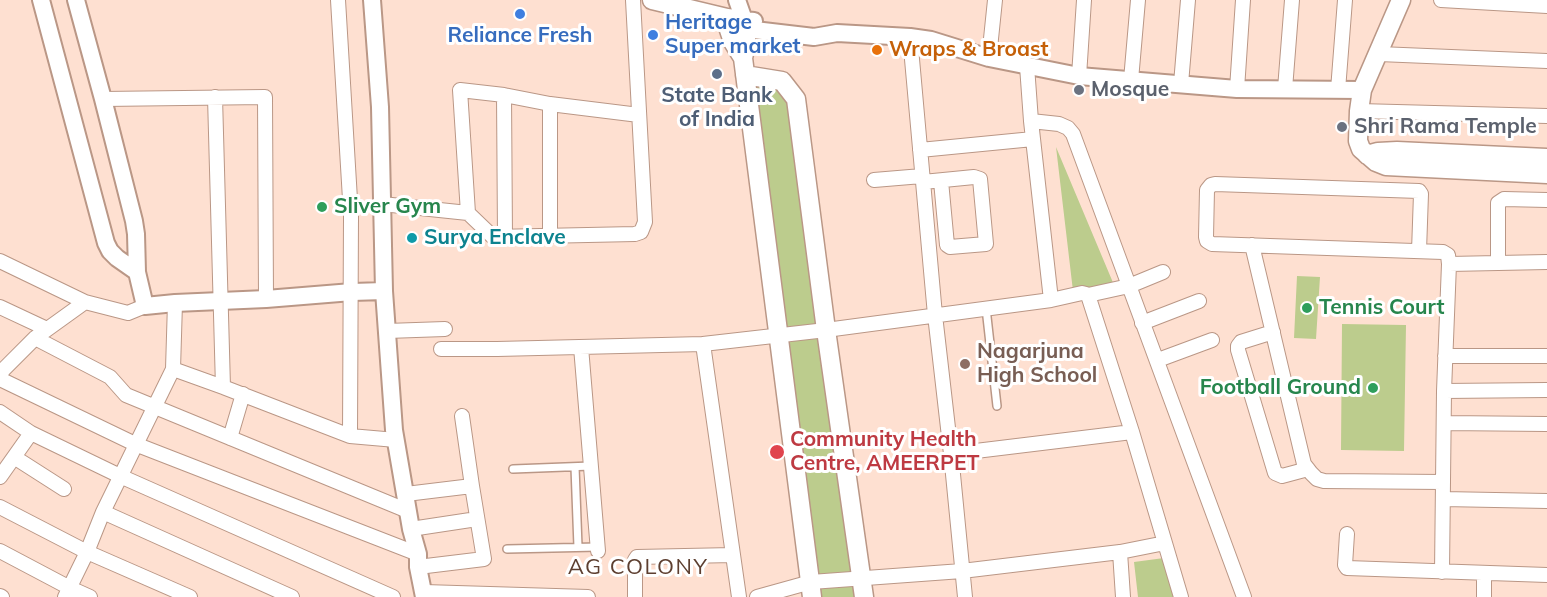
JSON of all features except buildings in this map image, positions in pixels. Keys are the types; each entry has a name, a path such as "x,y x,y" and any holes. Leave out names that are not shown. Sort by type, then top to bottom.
{"main road":[{"path":"638,0 656,10 681,19 734,19"},
{"path":"652,0 734,19"},
{"path":"1401,0 1362,90 1358,141 1361,149 1376,162 1386,166 1547,174"},
{"path":"734,19 746,45 744,67 811,590"},
{"path":"744,67 782,81 796,99 863,588"},
{"path":"1367,155 1397,151 1547,158"}],"street":[{"path":"41,0 106,243 117,258 137,273"},
{"path":"76,0 134,221 137,273 145,306"},
{"path":"338,0 351,216 350,436"},
{"path":"372,0 380,106 384,291 396,440 424,595 588,597"},
{"path":"382,204 468,213 493,237 641,232 645,222 633,0"},
{"path":"737,0 734,19 815,26 837,33 931,40 989,58 1079,76 1237,89 1362,90"},
{"path":"989,58 995,0"},
{"path":"1079,76 1084,0"},
{"path":"1131,80 1138,0"},
{"path":"1181,84 1188,0"},
{"path":"1237,89 1244,0"},
{"path":"1285,89 1292,0"},
{"path":"1338,90 1345,0"},
{"path":"1441,0 1547,6"},
{"path":"910,37 935,315 965,597"},
{"path":"1379,54 1547,61"},
{"path":"1027,66 1051,300"},
{"path":"468,213 460,90 639,115"},
{"path":"504,96 505,237"},
{"path":"215,97 223,387"},
{"path":"103,99 265,97 266,299"},
{"path":"549,104 550,235"},
{"path":"1359,111 1547,116"},
{"path":"1031,121 1059,124 1068,128 1073,134 1244,597"},
{"path":"920,150 1033,139"},
{"path":"874,180 941,181 974,177 980,179 987,243 947,246 941,181"},
{"path":"1419,251 1421,194 1419,191 1211,185 1207,190 1207,241 1215,245 1443,252 1448,255 1442,572"},
{"path":"1498,263 1498,203 1504,199 1547,200"},
{"path":"928,237 946,236"},
{"path":"1252,245 1304,464 1308,469 1317,479 1324,481 1443,482"},
{"path":"0,261 85,302 128,313 145,306 175,303 384,291"},
{"path":"1449,264 1547,262"},
{"path":"441,349 704,344 1051,300 1082,293 1088,296 1129,286 1162,272"},
{"path":"1088,296 1132,432 1181,597"},
{"path":"1143,323 1199,301"},
{"path":"85,302 35,338 1,373 135,444 418,560 484,559 462,416"},
{"path":"68,593 103,512 173,369 175,303"},
{"path":"0,306 47,329"},
{"path":"387,331 445,329"},
{"path":"1273,332 1241,342 1238,344 1238,350 1275,473 1282,476 1308,469"},
{"path":"35,338 110,377 126,395 408,511"},
{"path":"1158,360 1212,340"},
{"path":"704,344 739,597"},
{"path":"581,347 598,549"},
{"path":"1445,356 1547,356"},
{"path":"173,369 350,436 396,440"},
{"path":"1444,391 1547,390"},
{"path":"230,438 243,394"},
{"path":"0,412 31,433 120,476 393,597"},
{"path":"1444,423 1547,424"},
{"path":"951,454 1132,432"},
{"path":"0,477 31,433"},
{"path":"14,457 64,489"},
{"path":"406,494 472,486"},
{"path":"1443,499 1547,501"},
{"path":"0,507 87,552 190,597"},
{"path":"103,512 291,597"},
{"path":"411,529 477,519"},
{"path":"1347,534 1345,565 1347,568 1547,575"},
{"path":"758,597 811,590 863,588 962,571 1120,552 1165,543"},
{"path":"0,551 68,593 90,597"},
{"path":"1120,552 1123,597"},
{"path":"635,597 635,560 637,557 733,555"},
{"path":"1484,574 1484,597"}],"lane":[{"path":"986,308 997,406"},
{"path":"513,469 591,466"},
{"path":"575,467 578,547"},
{"path":"507,549 578,547 598,549"}],"green space":[{"path":"745,75 782,81 796,99 864,597 812,597"},
{"path":"1056,147 1114,285 1073,291"},
{"name":"Tennis Court","path":"1297,276 1320,277 1316,339 1294,338"},
{"name":"Football Ground","path":"1342,324 1406,325 1404,451 1341,450"},
{"path":"1164,558 1176,597 1138,597 1134,562"}],"place":[{"name":"Reliance Fresh","path":"520,14"},
{"name":"Heritage Super market","path":"653,35"},
{"name":"Wraps & Broast","path":"877,50"},
{"name":"State Bank of India","path":"717,74"},
{"name":"Mosque","path":"1079,90"},
{"name":"Shri Rama Temple","path":"1342,127"},
{"name":"Sliver Gym","path":"322,207"},
{"name":"Surya Enclave","path":"412,238"},
{"name":"Tennis Court","path":"1307,308"},
{"name":"Nagarjuna High School","path":"965,364"},
{"name":"Football Ground","path":"1373,388"},
{"name":"Community Health Centre, AMEERPET","path":"777,452"}],"district":[{"name":"AG COLONY","path":"638,567"}]}
